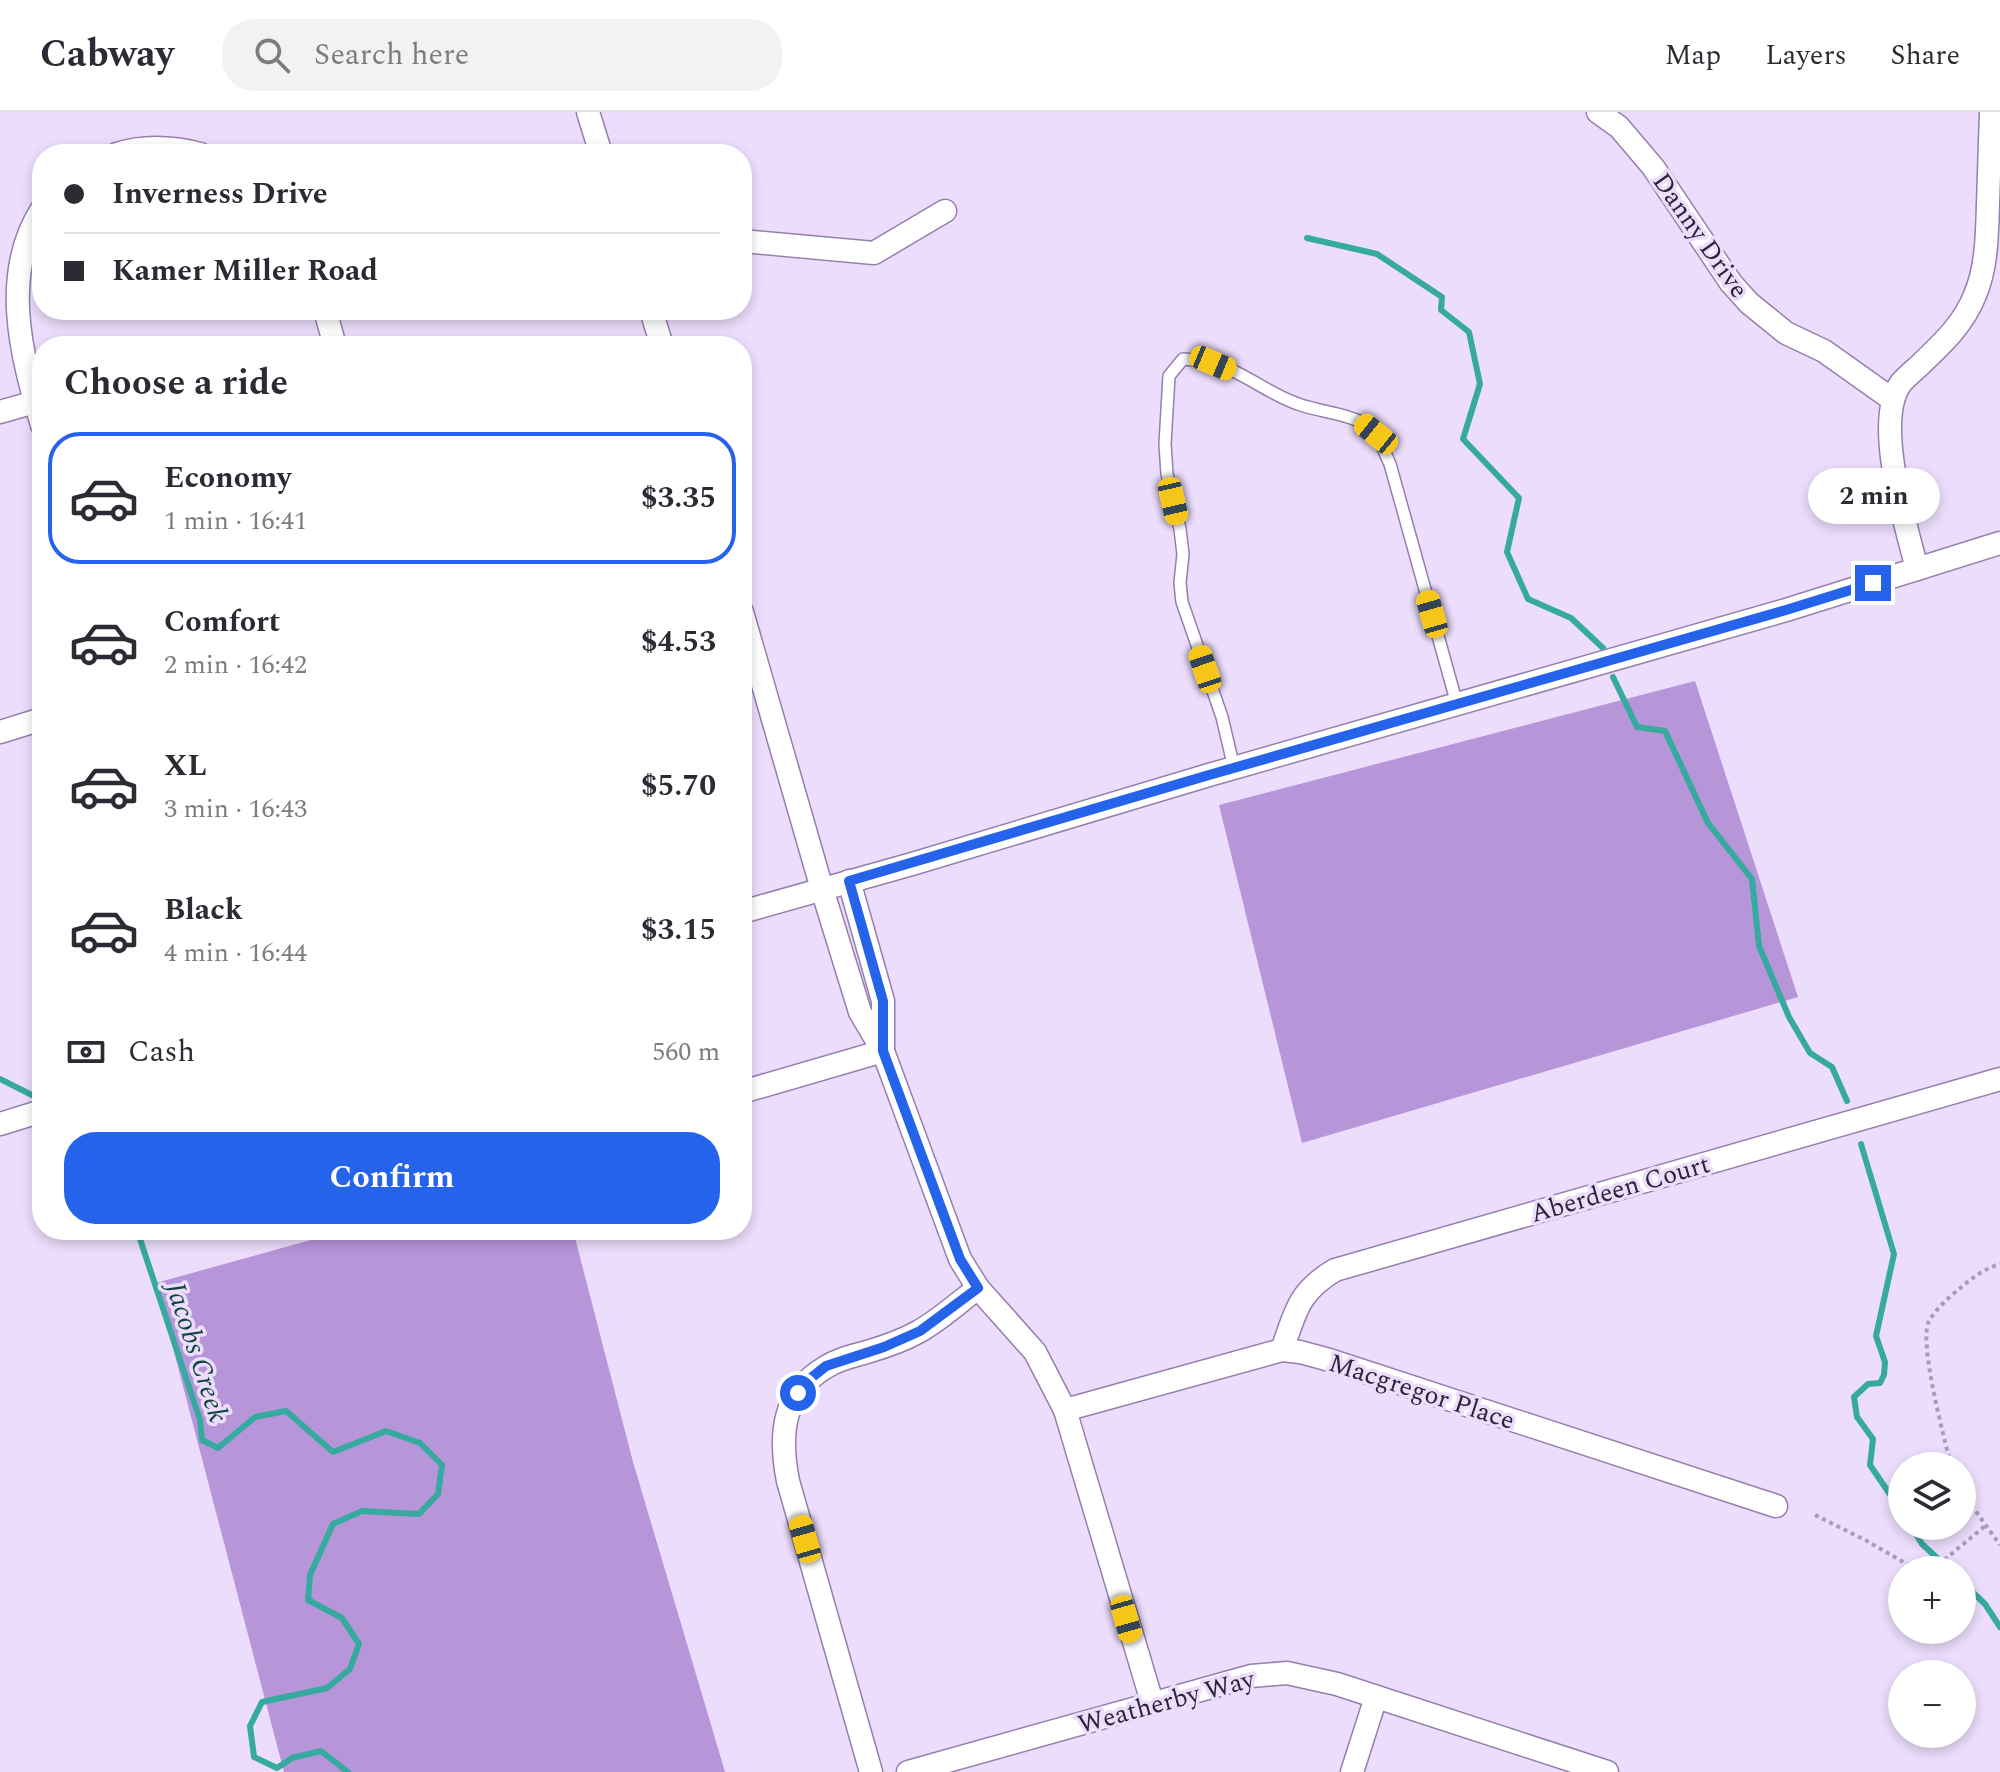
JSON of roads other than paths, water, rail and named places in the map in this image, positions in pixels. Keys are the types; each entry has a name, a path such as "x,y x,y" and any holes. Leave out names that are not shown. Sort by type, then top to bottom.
{"street":[{"path":"588,112 598,144"},
{"name":"Danny Drive","path":"1598,112 1619,127 1653,167 1731,283 1749,303 1786,333 1824,351 1893,400"},
{"path":"1917,569 1892,461 1890,413 1901,384 1958,326 1976,292 1982,274 1987,234 1991,112"},
{"path":"752,242 874,253 945,211"},
{"path":"32,226 20,250 12,291 18,334 32,390"},
{"path":"0,412 32,403"},
{"path":"752,909 1786,610 2000,543"},
{"path":"752,647 860,1012 883,1051 960,1259 978,1288 1035,1352 1065,1410 1152,1702"},
{"path":"0,732 32,722"},
{"path":"849,881 883,1001 883,1051"},
{"path":"752,1089 883,1051"},
{"name":"Aberdeen Court","path":"1282,1350 1304,1294 1335,1270 2000,1079"},
{"path":"0,1124 32,1114"},
{"path":"871,1772 788,1481 782,1443 784,1426 798,1393 826,1366 884,1347 920,1331 978,1288"},
{"name":"Macgregor Place","path":"1065,1410 1282,1350 1300,1352 1776,1506"},
{"name":"Weatherby Way","path":"908,1772 1251,1676 1287,1673 1337,1684 1607,1772"},
{"path":"1352,1772 1376,1697"}],"lane":[{"path":"1234,768 1222,717 1182,602 1183,554 1167,474 1165,444 1169,376 1183,359 1213,363 1299,405 1363,423 1376,434 1390,464 1457,704"}],"waterway":[{"path":"1307,238 1377,254 1442,297 1441,310 1469,332 1480,384 1463,439 1519,498 1507,552 1528,599 1571,618 1603,648"},
{"path":"1613,677 1637,727 1665,731 1708,823 1752,879 1759,946 1789,1017 1810,1053 1832,1067 1847,1101"},
{"name":"Jacobs Creek","path":"0,1079 32,1095"},
{"path":"1861,1144 1894,1254 1876,1336 1885,1362 1884,1375 1880,1383 1868,1384 1854,1397 1857,1417 1873,1439 1870,1465 1888,1491"},
{"name":"Jacobs Creek","path":"140,1240 200,1420 202,1440 218,1448 255,1417 286,1411 333,1452 386,1431 420,1443 442,1465 438,1494 419,1514 362,1511 333,1524 310,1575 308,1600 342,1618 359,1644 350,1669 327,1688 262,1702 250,1726 254,1757 277,1768 292,1758 321,1751 348,1772"},
{"path":"1920,1540 1935,1556"},
{"path":"1976,1595 2000,1627"}]}
